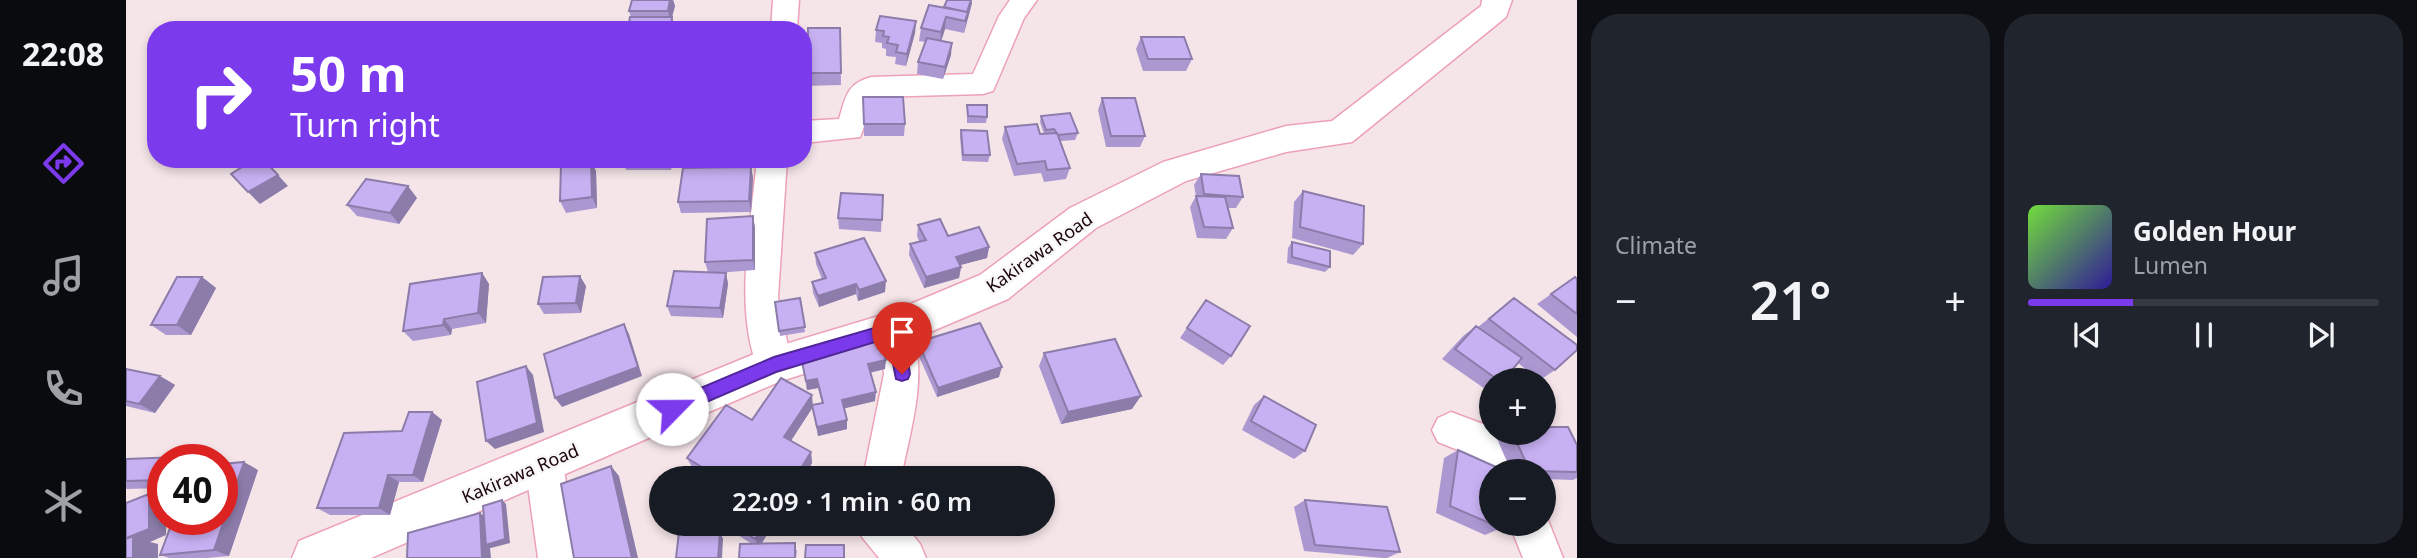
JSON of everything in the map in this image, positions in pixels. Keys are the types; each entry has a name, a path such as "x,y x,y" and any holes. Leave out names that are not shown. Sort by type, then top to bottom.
{"street":[{"path":"784,21 786,0"},
{"path":"812,131 850,129 862,92 871,87 983,84 1012,16 1024,0"},
{"name":"Kakirawa Road","path":"316,558 774,365 895,329 994,287 1083,218 1175,171 1286,139 1340,133 1495,10 1497,0"},
{"path":"771,168 761,297 774,365"},
{"path":"884,466 902,374 895,329"},
{"path":"1451,430 1486,443 1497,459"},
{"path":"544,464 558,558"},
{"path":"887,536 906,558"},
{"path":"1534,536 1543,558"}],"building":[{"path":"632,0 670,0 668,11 629,11"},
{"path":"947,0 971,0 967,12 944,7"},
{"path":"929,5 968,12 965,21 946,17 941,32 921,28"},
{"path":"880,16 916,21 907,54 896,52 898,45 887,43 889,37 883,36 884,31 876,30"},
{"path":"630,17 672,17 672,21 629,21"},
{"path":"812,28 840,28 841,73 812,73"},
{"path":"1141,37 1184,37 1192,59 1148,59"},
{"path":"927,38 952,43 945,67 918,62"},
{"path":"863,97 903,97 905,124 864,124"},
{"path":"1102,98 1135,98 1145,136 1111,136"},
{"path":"967,105 987,105 987,117 968,116"},
{"path":"1070,113 1078,133 1058,135 1054,129 1046,130 1041,116"},
{"path":"1037,124 1040,134 1057,133 1070,168 1047,170 1045,161 1017,164 1005,127"},
{"path":"961,130 987,131 990,155 963,155"},
{"path":"241,168 271,168 278,175 248,192 231,174"},
{"path":"561,168 591,168 592,197 560,201"},
{"path":"683,168 751,168 749,201 678,202"},
{"path":"1201,174 1239,176 1243,197 1204,194"},
{"path":"366,179 408,186 390,213 347,205"},
{"path":"1303,191 1364,206 1363,244 1300,227"},
{"path":"841,193 883,195 882,220 838,218"},
{"path":"1196,196 1225,197 1233,228 1204,227"},
{"path":"753,216 753,260 705,262 707,219"},
{"path":"940,219 948,236 979,227 989,247 956,257 961,267 926,277 910,244 926,240 918,225"},
{"path":"864,238 886,281 859,290 856,284 818,296 812,282 826,278 815,253"},
{"path":"1292,242 1330,251 1330,267 1292,257"},
{"path":"674,271 726,273 720,308 667,306"},
{"path":"482,273 478,313 444,319 443,325 403,331 410,284"},
{"path":"580,276 576,303 538,304 543,277"},
{"path":"177,277 202,277 177,325 151,325"},
{"path":"1575,277 1577,279 1577,314 1551,294"},
{"path":"800,298 805,327 779,331 775,302"},
{"path":"1514,298 1577,345 1577,350 1556,369 1552,368 1489,319"},
{"path":"1206,300 1250,326 1231,356 1187,328"},
{"path":"980,323 1002,367 938,388 918,342"},
{"path":"624,324 638,367 555,398 544,354"},
{"path":"1476,326 1522,358 1514,368 1481,368 1455,349"},
{"path":"880,339 886,360 868,364 876,392 842,400 847,420 817,427 812,405 823,403 817,379 806,381 801,357"},
{"path":"1115,339 1141,396 1068,412 1044,353"},
{"path":"526,366 537,423 486,441 477,382"},
{"path":"126,369 160,376 139,404 126,401"},
{"path":"781,378 812,395 784,437 811,452 802,466 700,466 687,458 726,405 752,420"},
{"path":"1264,396 1316,425 1305,451 1251,421"},
{"path":"409,412 432,412 413,475 388,475 379,508 317,508 344,433 402,431"},
{"path":"1556,427 1568,427 1577,445 1577,472 1556,472 1556,459 1524,459 1518,445 1556,445"},
{"path":"1458,450 1479,459 1479,519 1450,506"},
{"path":"147,458 147,480 126,481 126,459"},
{"path":"244,462 238,480 238,463"},
{"path":"611,466 632,558 574,558 561,484"},
{"path":"147,495 147,530 126,538 126,503"},
{"path":"502,500 505,539 486,545 483,506"},
{"path":"1305,500 1387,507 1400,552 1315,545"},
{"path":"480,513 482,558 407,558 408,533"},
{"path":"167,535 219,535 214,550 160,555"},
{"path":"133,536 133,558 126,558 126,539"},
{"path":"679,536 720,536 718,558 676,558"},
{"path":"795,543 795,558 739,558 740,544"},
{"path":"806,545 844,545 844,558 805,558"}],"route":[{"path":"672,409 774,365 895,329 902,374"}]}
